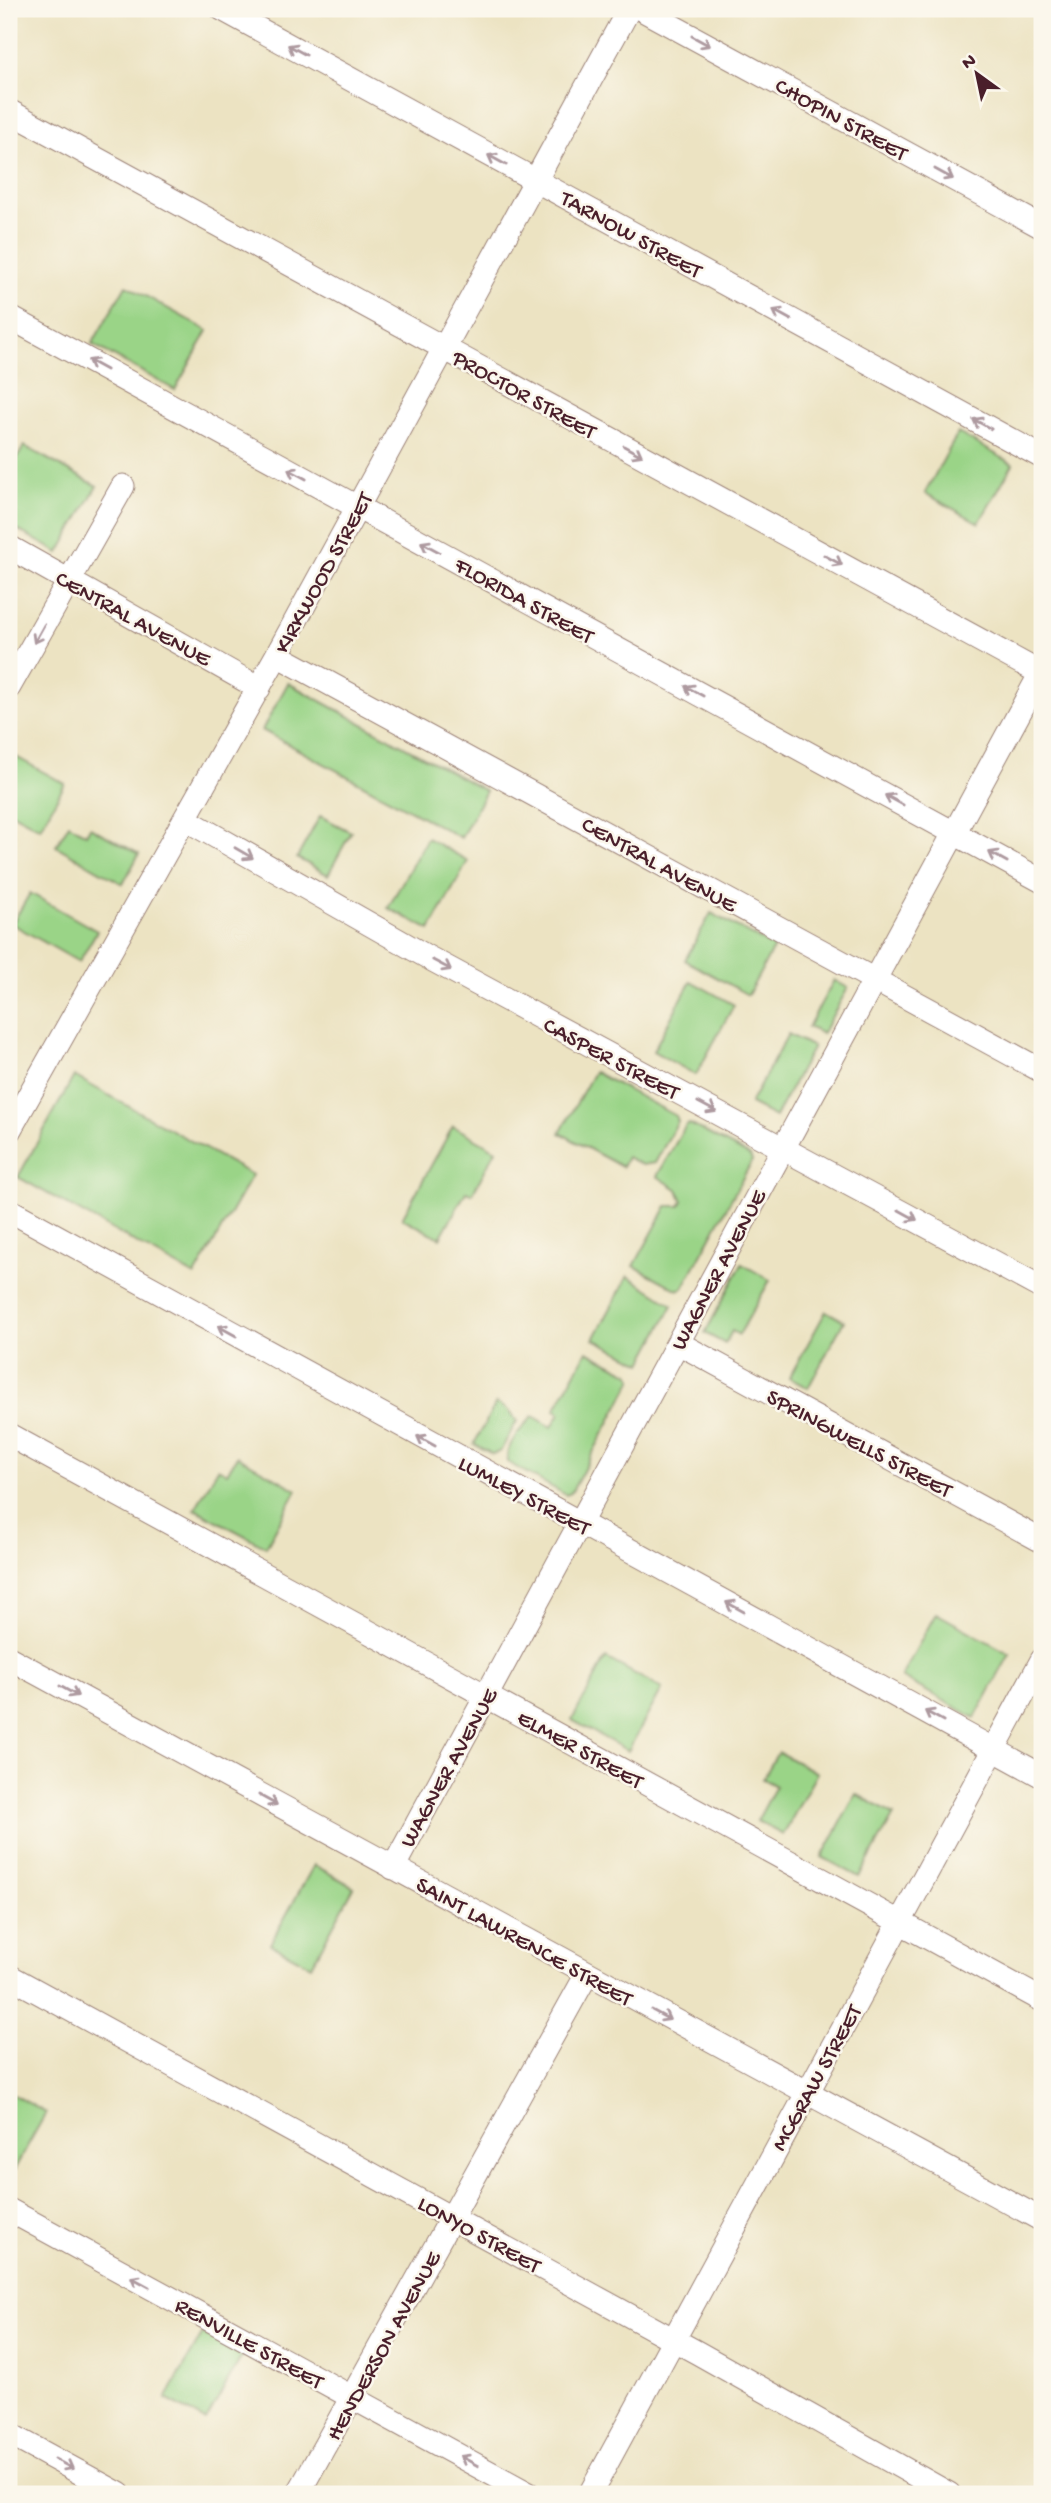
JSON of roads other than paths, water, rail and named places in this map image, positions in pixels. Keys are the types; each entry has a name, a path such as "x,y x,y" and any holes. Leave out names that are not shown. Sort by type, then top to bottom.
{"street":[{"name":"TARNOW STREET","path":"222,9 1042,457"},
{"name":"KIRKWOOD STREET","path":"9,1131 259,688 629,9"},
{"name":"CHOPIN STREET","path":"641,9 1042,227"},
{"name":"PROCTOR STREET","path":"9,111 1042,673"},
{"name":"FLORIDA STREET","path":"9,317 1042,881"},
{"path":"9,687 123,486"},
{"name":"CENTRAL AVENUE","path":"9,547 259,688"},
{"name":"CENTRAL AVENUE","path":"277,655 1042,1071"},
{"name":"WAGNER AVENUE","path":"393,1868 1042,673"},
{"name":"CASPER STREET","path":"185,819 442,965 1042,1288"},
{"name":"LUMLEY STREET","path":"9,1210 1042,1776"},
{"name":"SPRINGWELLS STREET","path":"678,1343 1042,1541"},
{"name":"ELMER STREET","path":"9,1435 1042,2000"},
{"name":"SAINT LAWRENCE STREET","path":"9,1658 1042,2220"},
{"name":"MCGRAW STREET","path":"590,2494 1042,1660"},
{"name":"HENDERSON AVENUE","path":"298,2494 453,2219 586,1974"},
{"name":"LONYO STREET","path":"9,1976 673,2339 949,2494"},
{"name":"RENVILLE STREET","path":"9,2210 529,2494"},
{"path":"9,2434 119,2494"}]}
